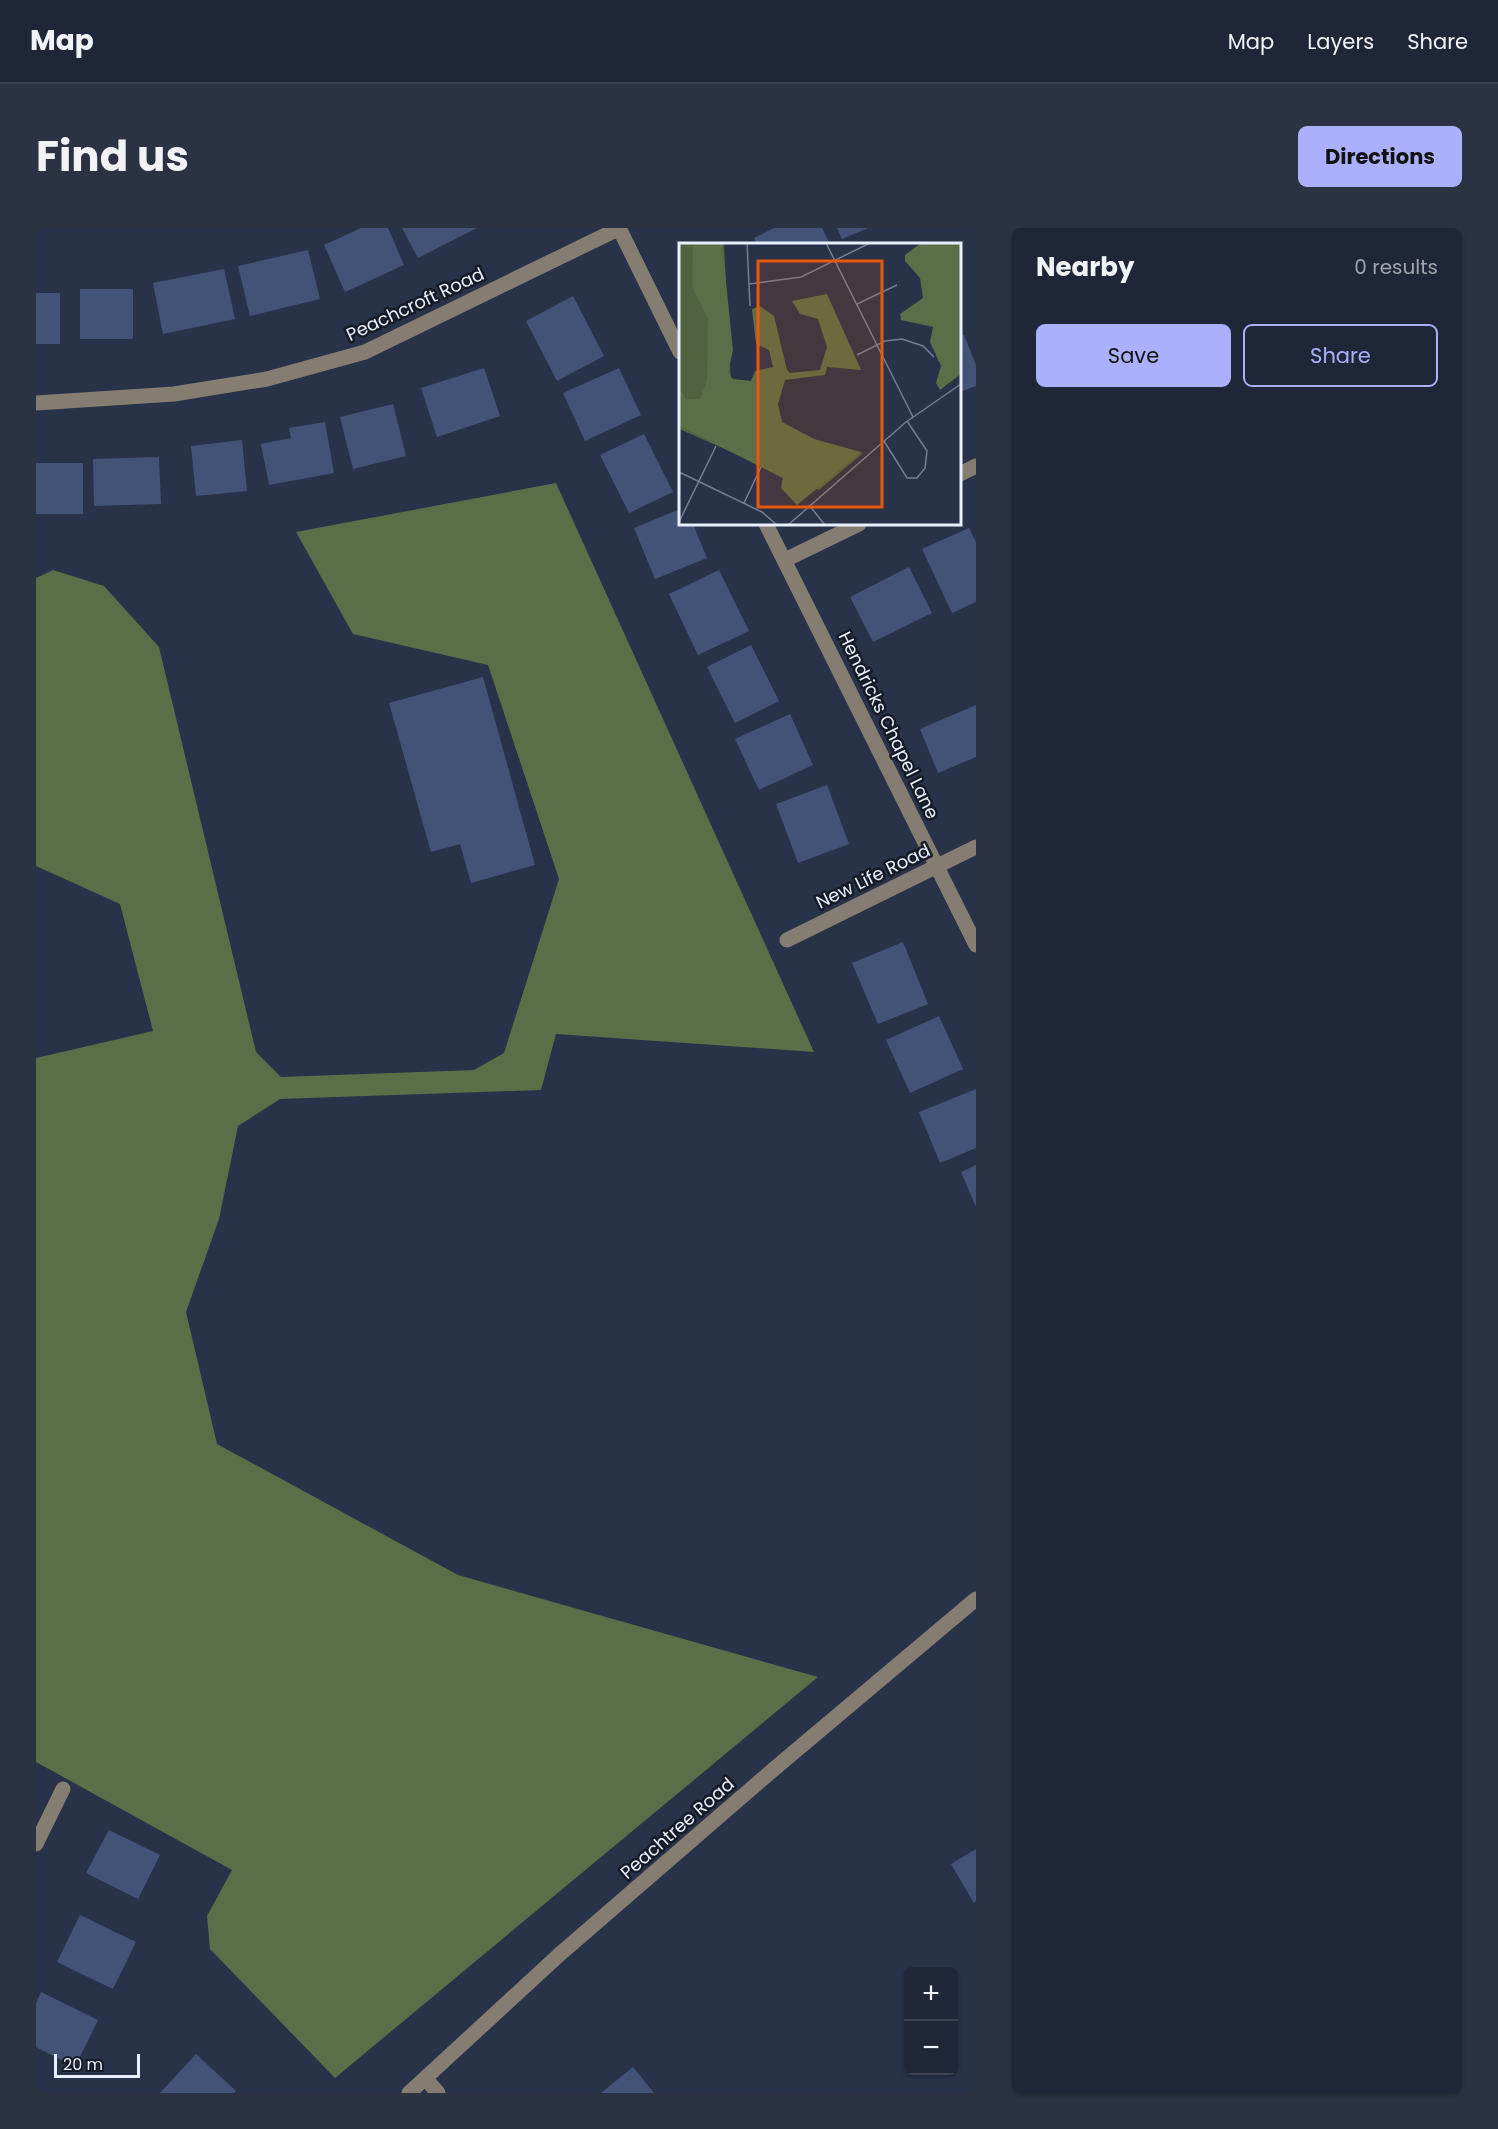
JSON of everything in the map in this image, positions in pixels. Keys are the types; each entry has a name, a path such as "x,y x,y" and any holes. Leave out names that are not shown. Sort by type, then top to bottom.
{"street":[{"path":"619,228 679,348"},
{"name":"Peachcroft Road","path":"36,403 174,394 267,379 365,352 619,228"},
{"path":"961,474 976,466"},
{"name":"Hendricks Chapel Lane","path":"766,525 976,945"},
{"path":"784,560 857,525"},
{"name":"New Life Road","path":"787,940 976,847"},
{"name":"Peachtree Road","path":"409,2093 569,1946 976,1599"},
{"path":"36,1844 63,1789"},
{"path":"426,2079 438,2093"}],"green space":[{"path":"556,483 814,1052 556,1034 541,1090 280,1099 238,1126 219,1219 186,1312 217,1444 458,1575 818,1677 335,2078 210,1949 207,1916 232,1870 36,1762 36,1058 153,1031 120,904 36,866 36,578 53,570 104,586 159,647 256,1052 281,1077 474,1070 504,1053 559,879 488,665 353,634 296,532"}],"building":[{"path":"361,228 388,228 404,265 345,292 324,245"},
{"path":"402,228 477,228 418,258"},
{"path":"774,228 822,228 830,243 756,243 754,238"},
{"path":"837,228 868,228 842,239"},
{"path":"308,250 320,299 250,316 238,266"},
{"path":"224,269 235,319 163,334 153,283"},
{"path":"80,289 133,289 133,339 80,339"},
{"path":"36,293 60,293 60,344 36,344"},
{"path":"573,296 604,356 557,381 526,321"},
{"path":"964,335 976,365 976,386 961,392 961,336"},
{"path":"484,368 500,416 437,437 421,388"},
{"path":"619,368 641,415 585,441 563,393"},
{"path":"393,404 406,456 353,469 340,417"},
{"path":"325,422 334,473 269,485 261,444 291,438 289,428"},
{"path":"644,434 673,492 629,513 600,455"},
{"path":"242,440 247,491 196,496 191,446"},
{"path":"159,457 161,504 94,506 93,459"},
{"path":"36,463 83,463 83,514 36,514"},
{"path":"679,509 679,525 693,525 707,558 655,579 634,528"},
{"path":"969,528 976,542 976,602 952,613 922,549"},
{"path":"909,567 932,613 873,642 850,597"},
{"path":"719,570 749,631 698,655 669,594"},
{"path":"751,645 779,701 735,723 707,667"},
{"path":"483,677 535,865 471,883 460,844 431,852 389,703"},
{"path":"976,705 976,757 938,773 920,729"},
{"path":"790,714 813,765 759,790 735,739"},
{"path":"827,785 849,844 798,863 776,804"},
{"path":"903,942 928,1004 878,1024 852,963"},
{"path":"939,1016 963,1069 910,1093 886,1040"},
{"path":"976,1089 976,1148 940,1163 919,1112"},
{"path":"976,1165 976,1207 961,1172"},
{"path":"109,1830 160,1855 138,1899 86,1873"},
{"path":"976,1849 976,1901 974,1903 951,1864"},
{"path":"80,1915 136,1942 113,1989 57,1962"},
{"path":"41,1992 98,2020 75,2067 36,2047 36,2003"},
{"path":"196,2054 236,2091 234,2093 160,2093"},
{"path":"633,2067 654,2093 601,2093"}]}
